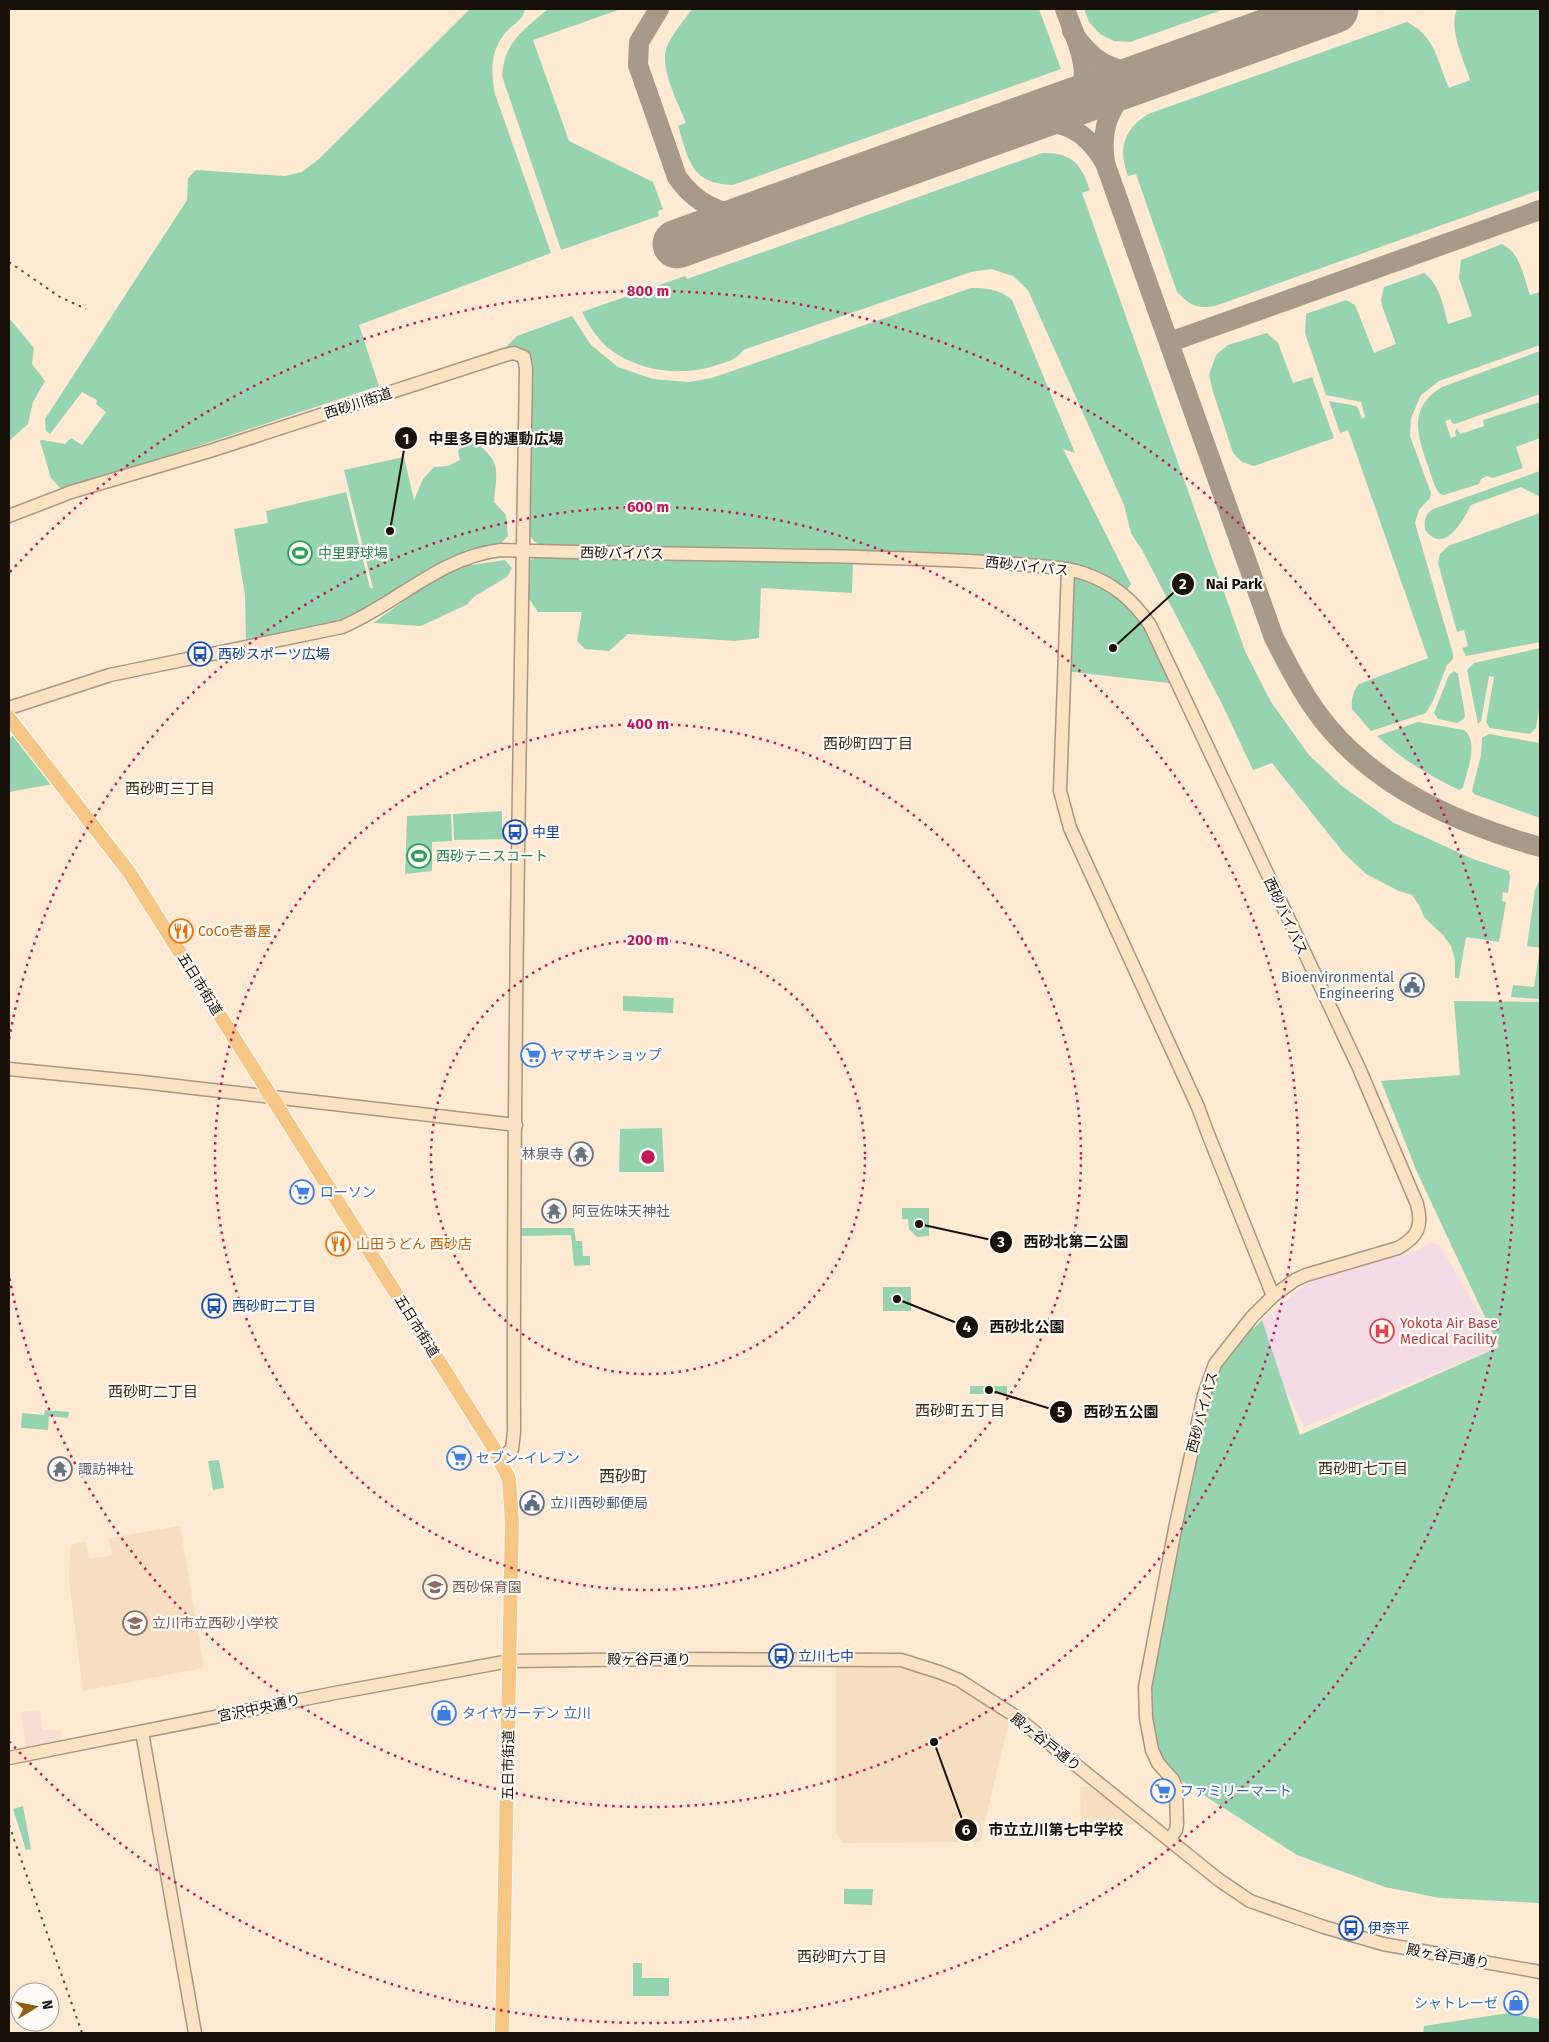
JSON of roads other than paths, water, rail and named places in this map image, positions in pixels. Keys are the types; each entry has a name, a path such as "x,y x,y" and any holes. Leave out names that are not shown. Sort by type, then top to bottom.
{"main road":[{"name":"五日市街道","path":"9,718 124,865 500,1459 510,1479 510,1662 502,2033"}],"street":[{"name":"西砂川街道","path":"9,516 71,492 213,450 514,353 524,357 526,369 523,550"},
{"name":"西砂バイパス","path":"9,708 110,676 342,626 362,617 432,574 465,558 484,552 501,550 860,556 981,561 1068,569 1083,573 1116,588 1140,611 1150,626 1363,1077 1417,1204 1420,1221 1417,1232 1410,1242 1398,1248 1306,1275 1295,1280 1273,1296 1252,1317 1215,1364 1208,1384 1176,1524 1145,1686 1146,1718 1152,1750 1158,1763 1170,1775 1176,1787 1177,1824 1170,1840"},
{"path":"500,1459 512,1450 514,1441 523,550"},
{"path":"1068,569 1060,791 1070,828 1198,1107 1273,1296"},
{"path":"9,1069 516,1125"},
{"name":"殿ヶ谷戸通り","path":"510,1662 588,1659 884,1659 918,1665 959,1680 1015,1716 1235,1892 1250,1901 1279,1912 1383,1944 1540,1972"},
{"name":"宮沢中央通り","path":"9,1758 335,1693 510,1662"},
{"path":"142,1732 195,2033"}],"railway":[{"path":"9,262 60,297 86,309"},
{"path":"9,1825 82,2033"}],"place":[{"name":"中里多目的運動広場","path":"390,531"},
{"name":"中里野球場","path":"300,553"},
{"name":"Nai Park","path":"1113,648"},
{"name":"西砂スポーツ広場","path":"200,654"},
{"name":"中里","path":"515,832"},
{"name":"西砂テニスコート","path":"419,856"},
{"name":"CoCo壱番屋","path":"181,931"},
{"name":"Bioenvironmental Engineering","path":"1412,985"},
{"name":"ヤマザキショップ","path":"533,1055"},
{"name":"林泉寺","path":"581,1154"},
{"name":"ローソン","path":"302,1192"},
{"name":"阿豆佐味天神社","path":"554,1211"},
{"name":"西砂北第二公園","path":"919,1224"},
{"name":"山田うどん 西砂店","path":"338,1244"},
{"name":"西砂北公園","path":"897,1299"},
{"name":"西砂町二丁目","path":"214,1306"},
{"name":"Yokota Air Base Medical Facility","path":"1382,1331"},
{"name":"西砂五公園","path":"989,1390"},
{"name":"セブン-イレブン","path":"459,1458"},
{"name":"諏訪神社","path":"60,1469"},
{"name":"立川西砂郵便局","path":"532,1503"},
{"name":"西砂保育園","path":"435,1587"},
{"name":"立川市立西砂小学校","path":"135,1623"},
{"name":"立川七中","path":"781,1656"},
{"name":"タイヤガーデン 立川","path":"444,1713"},
{"name":"市立立川第七中学校","path":"934,1742"},
{"name":"ファミリーマート","path":"1163,1791"},
{"name":"伊奈平","path":"1351,1928"},
{"name":"シャトレーゼ","path":"1516,2003"}],"district":[{"name":"西砂町四丁目","path":"868,744"},
{"name":"西砂町三丁目","path":"170,789"},
{"name":"西砂町二丁目","path":"153,1392"},
{"name":"西砂町五丁目","path":"960,1411"},
{"name":"西砂町七丁目","path":"1363,1469"},
{"name":"西砂町","path":"623,1476"},
{"name":"西砂町六丁目","path":"842,1957"}]}
